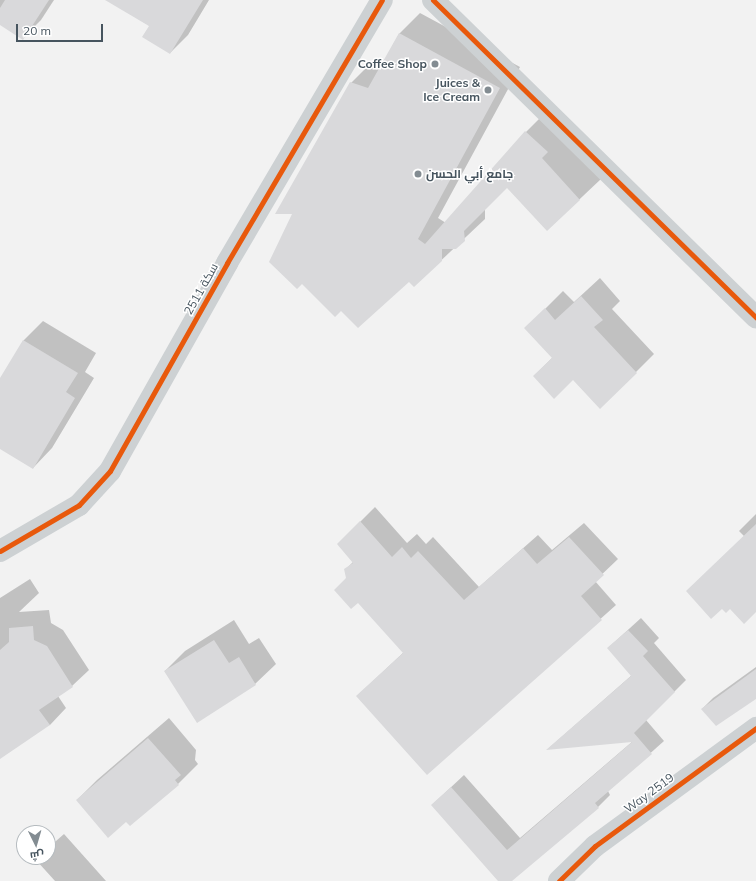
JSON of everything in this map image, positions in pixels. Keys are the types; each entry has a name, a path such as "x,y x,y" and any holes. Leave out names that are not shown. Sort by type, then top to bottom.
{"street":[{"name":"سكة 2511","path":"0,551 78,505 110,471 223,270 382,0"},
{"path":"434,0 756,316"},
{"name":"Way 2519","path":"559,881 595,846 756,728"}],"building":[{"path":"5,0 49,0 23,40 0,25 0,8"},
{"path":"105,0 203,0 170,54 142,37 149,26"},
{"path":"399,33 500,88 418,239 425,244 525,131 548,152 542,158 580,200 547,231 507,188 464,231 465,241 456,249 442,249 442,261 414,287 409,282 358,328 341,311 335,317 302,284 297,289 269,262 292,214 275,214 350,82 368,88"},
{"path":"581,296 603,320 594,327 637,373 600,409 573,380 554,399 533,376 552,358 524,328 545,308 555,320"},
{"path":"23,340 78,373 66,392 75,398 33,469 0,449 0,378"},
{"path":"360,521 392,557 402,547 411,558 418,551 464,600 523,548 537,564 569,537 604,575 581,596 602,620 427,775 356,696 403,653 358,603 351,609 334,590 346,578 344,569 353,563 337,544"},
{"path":"756,524 756,612 744,624 730,609 726,613 722,609 711,619 686,591"},
{"path":"33,626 34,640 47,646 73,687 39,710 50,725 0,759 0,650 9,642 9,628"},
{"path":"628,630 648,651 643,656 675,692 634,733 652,754 595,803 599,808 512,881 498,881 431,805 451,787 507,850 632,742 546,750 631,676 607,648"},
{"path":"214,640 229,663 239,657 256,685 197,723 164,671"},
{"path":"756,669 756,699 716,726 701,709"},
{"path":"148,738 181,775 175,780 179,785 130,826 126,822 108,838 76,800"}],"cycle path":[{"path":"0,551 79,505 110,471 227,263 382,0"},
{"path":"433,0 756,317"},
{"path":"559,881 595,846 756,728"}],"place":[{"name":"Coffee Shop","path":"435,64"},
{"name":"Juices & Ice Cream","path":"488,90"},
{"name":"جامع أبي الحسن","path":"418,174"}]}
